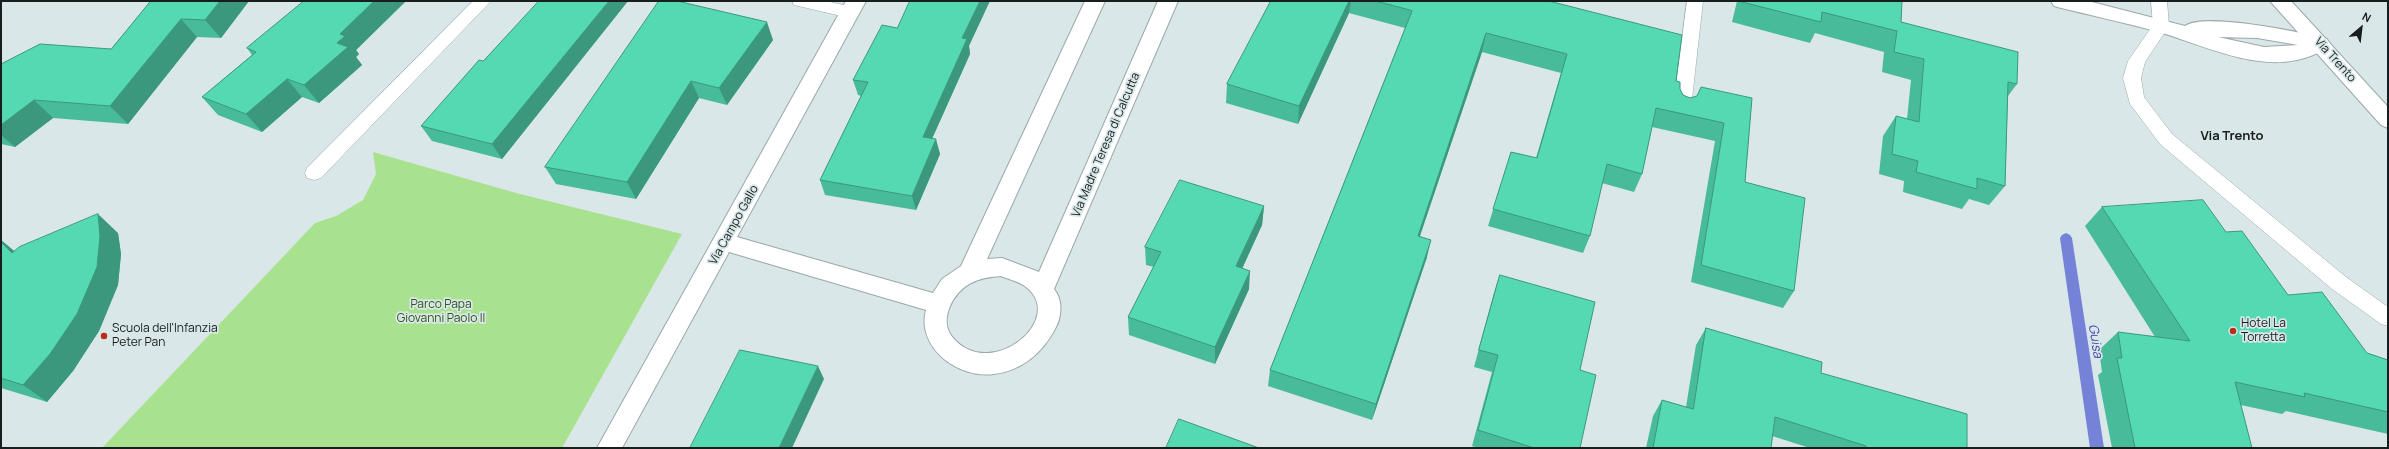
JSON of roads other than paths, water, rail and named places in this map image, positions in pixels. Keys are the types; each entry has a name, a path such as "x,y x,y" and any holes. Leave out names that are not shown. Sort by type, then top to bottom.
{"street":[{"path":"968,274 1095,1"},
{"name":"Via Madre Teresa di Calcutta","path":"1043,289 1168,1"},
{"path":"2061,1 2169,28 2232,48 2264,54 2296,54 2320,44"},
{"name":"Via Trento","path":"2280,1 2388,120"},
{"name":"Via Campo Gallo","path":"609,448 853,7"},
{"path":"724,242 938,304"},
{"path":"1002,267 1019,271 1033,278 1043,289 1049,302 1050,317 1045,332 1034,346 1019,356 996,363 979,363 964,359 945,346 935,326 938,304 950,286 968,274 985,269 1002,267"}],"lane":[{"path":"314,173 483,1"},
{"path":"800,1 853,7"},
{"path":"1682,108 1695,1"},
{"path":"2159,1 2169,28 2137,61 2132,78 2136,99 2166,139 2339,283 2388,318"}],"waterway":[{"name":"Guisa","path":"2066,238 2097,448"}],"place":[{"name":"Hotel La Torretta","path":"2233,331"},
{"name":"Scuola dell'Infanzia Peter Pan","path":"104,336"}],"district":[{"name":"Via Trento","path":"2232,136"}],"park label":[{"name":"Parco Papa Giovanni Paolo II","path":"441,312"}]}
